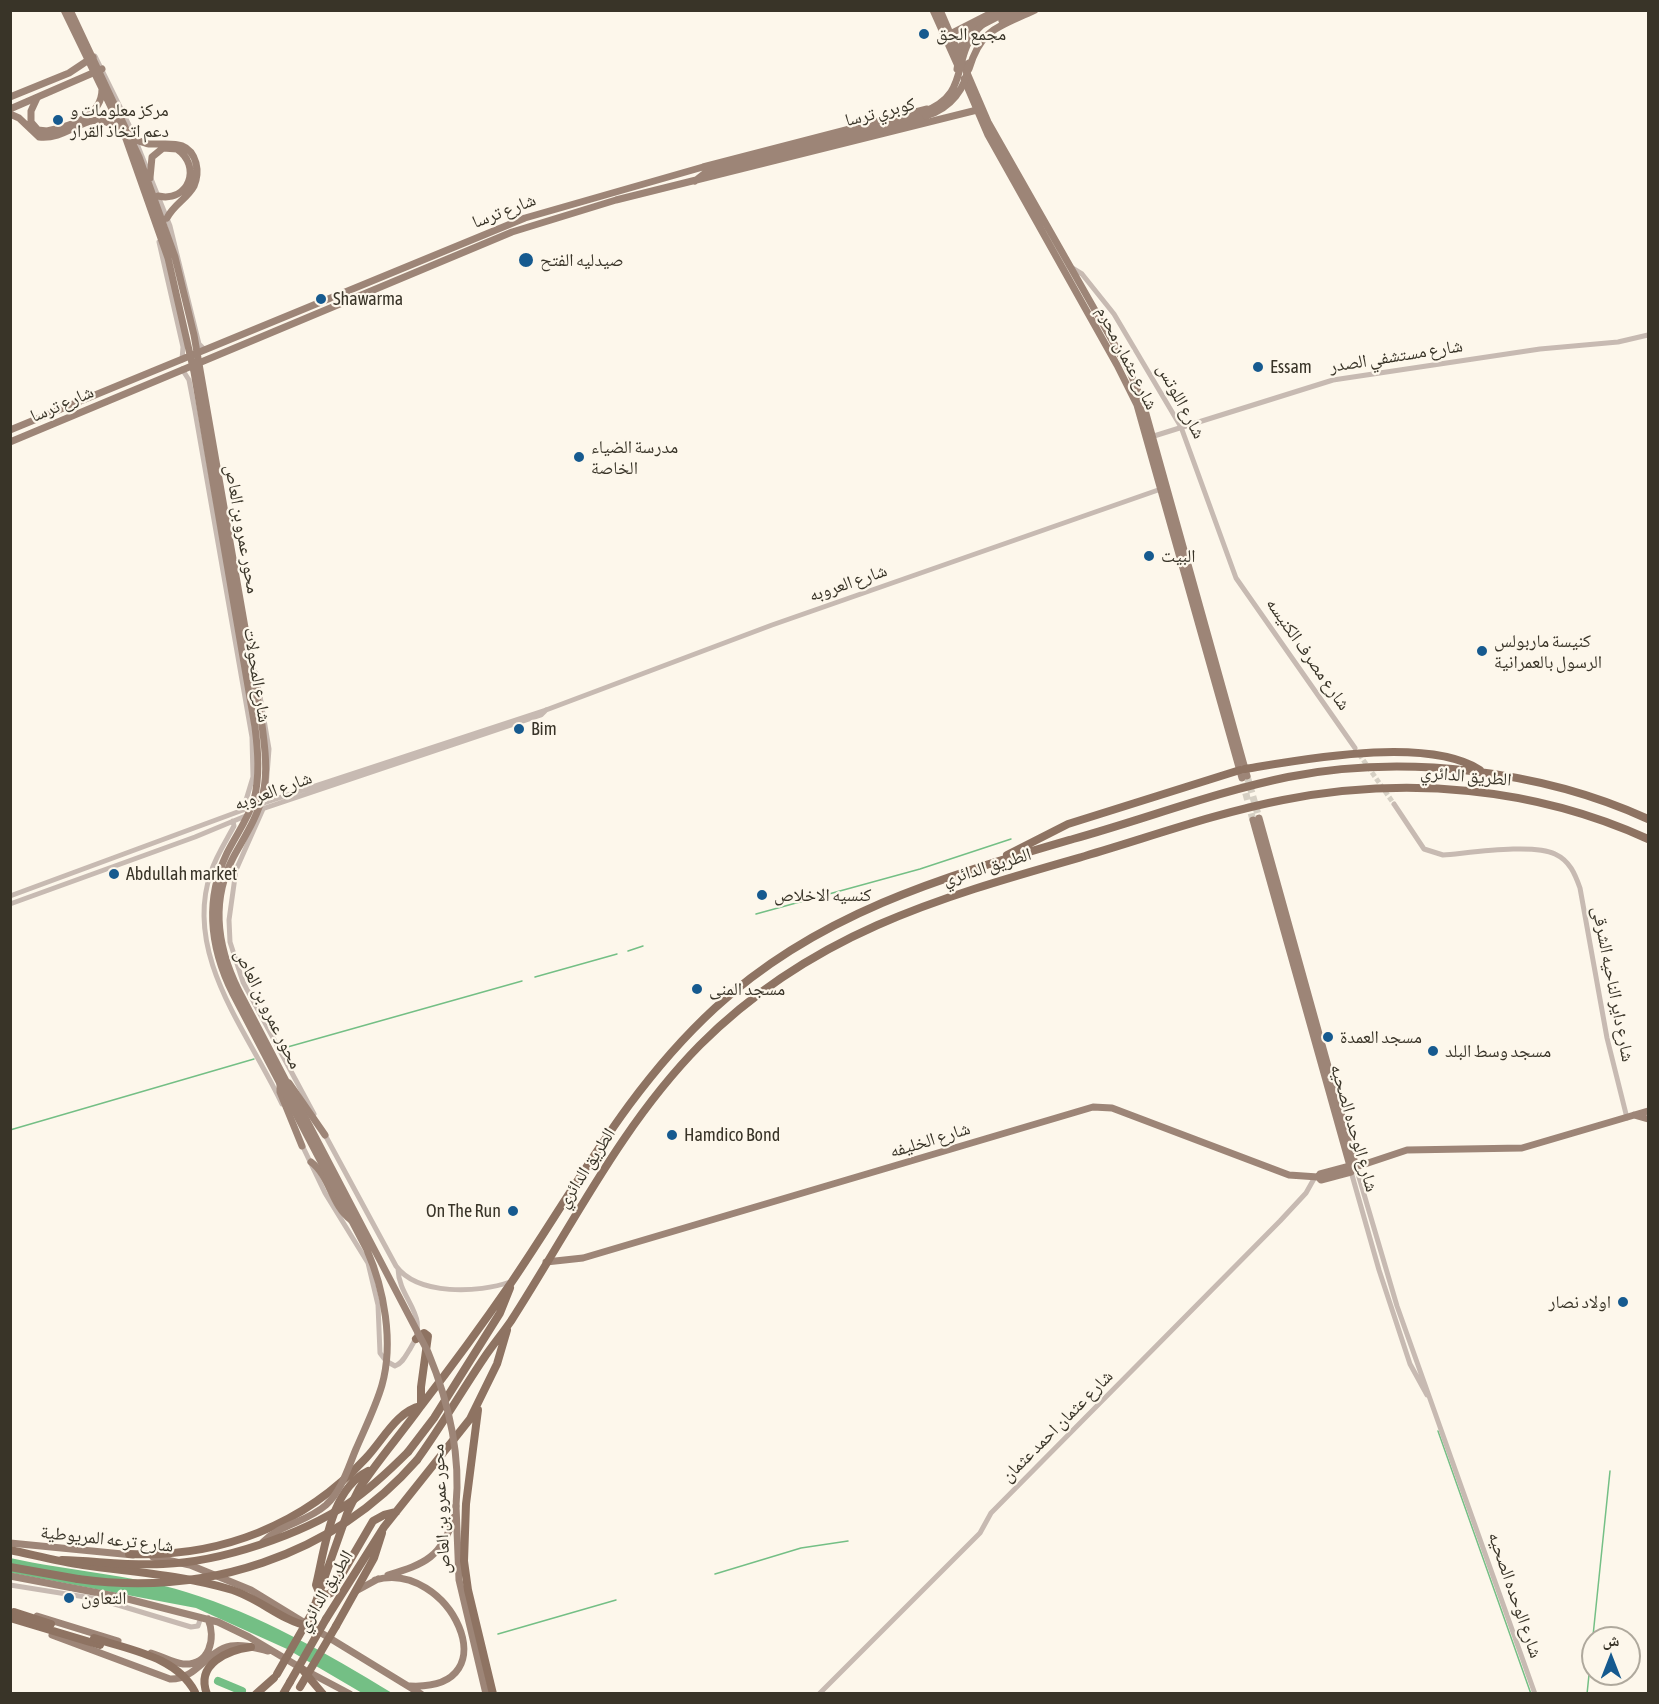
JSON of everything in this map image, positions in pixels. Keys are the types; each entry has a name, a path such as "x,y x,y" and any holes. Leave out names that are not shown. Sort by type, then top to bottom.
{"highway":[{"path":"999,860 1035,838 1068,824 1244,773 1334,757 1421,753 1456,759 1483,772"},
{"name":"الطريق الدائري","path":"265,1694 312,1613 348,1511 372,1469 512,1282 624,1109 672,1050 733,993 817,934 910,889 999,860 1236,790 1288,777 1392,768 1483,772 1572,790 1648,819"},
{"name":"الطريق الدائري","path":"10,1568 128,1585 190,1580 238,1570 290,1554 321,1539 373,1503 417,1460 509,1325 597,1181 667,1080 724,1023 768,987 815,955 875,925 969,889 1263,804 1356,790 1409,788 1462,790 1551,804 1599,818 1648,839"},
{"name":"الطريق الدائري","path":"10,1550 62,1560 176,1563 210,1558 263,1542 318,1520 348,1504 381,1479 408,1452 434,1418 500,1313 512,1282"},
{"name":"الطريق الدائري","path":"283,1694 326,1619 384,1527 458,1437 481,1399 499,1358 509,1325"},
{"path":"129,1554 158,1556 199,1552 238,1542 276,1526 312,1505 344,1480 407,1411 421,1406 421,1387 428,1336 424,1333 416,1339"},
{"path":"481,1399 472,1449 464,1561 468,1590 493,1694"},
{"path":"320,1594 331,1593 373,1521 396,1512"},
{"path":"299,1690 376,1554 384,1527"},
{"path":"62,1560 80,1565 158,1574 238,1592 292,1621 308,1626"},
{"path":"11,1615 168,1664 184,1675 194,1693"},
{"path":"207,1694 205,1681 210,1665 225,1653 251,1647"},
{"path":"301,1668 322,1694"},
{"path":"256,1694 276,1676"}],"main road":[{"name":"محور عمرو بن العاص","path":"64,10 128,137 155,213 182,315 258,747 258,777 252,804 216,881 212,909 214,946 226,979 428,1352 441,1385 456,1448 457,1556 462,1594 486,1694"},
{"name":"محور عمرو بن العاص","path":"70,10 150,184 175,257 194,334 265,751 265,777 261,801 223,883 219,901 219,934 232,977 372,1262 382,1299 387,1350 382,1385 350,1464 334,1496 315,1513 280,1528 263,1542"},
{"name":"شارع عثمان محرم","path":"933,10 959,55 988,122 1132,393 1143,421 1244,773"},
{"name":"شارع عثمان محرم","path":"940,10 958,65 988,135 1129,370 1154,436 1244,773"},
{"path":"948,35 982,25 997,10"},
{"name":"كوبري ترسا","path":"695,181 709,170 924,114 952,93 966,45 982,25 1011,10"},
{"name":"كوبري ترسا","path":"982,25 1023,10"},
{"path":"968,74 974,52 982,39 996,28 1035,10"},
{"name":"شارع ترسا","path":"10,430 532,216 936,105 950,92 965,37 982,25"},
{"path":"10,97 63,75 95,56"},
{"path":"10,109 102,69"},
{"path":"37,98 32,106 31,122 39,130 49,131 96,111 101,100 102,86"},
{"name":"شارع ترسا","path":"10,442 481,244 537,224 695,181 977,110"},
{"path":"10,114 17,116 39,137 50,137 100,119 111,121 128,137 148,144 176,143 188,150 195,160 197,175 195,185 172,208 167,218"},
{"name":"كوبري ترسا","path":"806,139 831,136 924,114"},
{"path":"150,184 151,161 157,152 170,147 184,154 191,168 188,185 177,195 158,196"},
{"path":"564,206 562,211 568,215"},
{"path":"532,216 537,217 537,224"},
{"name":"شارع الوحده الصحيه","path":"1256,819 1353,1168"},
{"path":"302,1146 280,1092 284,1083 325,1135"},
{"name":"شارع الخليفه","path":"546,1262 584,1258 1093,1107 1112,1108 1283,1173 1316,1177 1320,1174 1353,1168 1407,1150 1522,1148 1648,1111"},
{"path":"1629,1116 1648,1119"},
{"path":"311,1162 317,1168 341,1210 351,1220"},
{"path":"356,1591 428,1560 444,1542 456,1506"},
{"name":"شارع ترعه المريوطية","path":"10,1543 129,1554 175,1561 215,1574 268,1599 308,1626 421,1694"},
{"path":"10,1576 66,1590 204,1618 242,1633 350,1694"},
{"path":"375,1581 392,1577 417,1583 447,1606 462,1632 464,1657 454,1675 437,1685 408,1686"},
{"path":"11,1615 68,1624 178,1663 194,1662 208,1650 213,1637 204,1618"},
{"path":"11,1615 170,1679 188,1676 221,1649 235,1646 251,1647 275,1653"},
{"path":"170,1679 179,1672 178,1663"}],"street":[{"path":"95,56 131,129 177,244 199,342 205,350"},
{"path":"93,73 138,176 164,260 183,347 182,360"},
{"name":"شارع اللوتس","path":"1065,266 1082,274 1114,314 1181,427 1236,578"},
{"name":"شارع مستشفي الصدر","path":"1154,436 1332,380 1540,349 1618,342 1648,335"},
{"path":"183,347 190,348 199,342"},
{"name":"شارع المحولات","path":"206,360 204,375 268,741 266,799"},
{"name":"شارع المحولات","path":"182,369 189,380 235,632 253,756 253,777 243,810"},
{"path":"189,380 196,373 204,375"},
{"name":"شارع العروبه","path":"10,896 175,837 266,799 546,710 772,625 1161,489"},
{"name":"شارع مصرف الكنيسه","path":"1236,578 1355,748"},
{"path":"235,632 247,629"},
{"name":"شارع العروبه","path":"10,904 234,824 263,809 541,715 546,710"},
{"path":"248,798 266,799"},
{"name":"شارع داير الناحيه الشرقى","path":"1394,804 1424,849 1430,852 1443,855 1538,849 1555,854 1574,872 1580,888 1607,1038 1629,1116"},
{"path":"254,832 252,825 246,822 234,824 215,863 206,891 204,915 208,949 244,1033 325,1193 368,1263 378,1305 382,1356 394,1366 399,1365 416,1339 417,1317 401,1287 398,1269 243,982 231,950 229,920 236,870 254,832 263,809"},
{"path":"175,837 178,844"},
{"name":"شارع الوحده الصحيه","path":"1353,1168 1396,1312 1433,1403 1525,1681 1535,1694"},
{"name":"شارع عثمان احمد عثمان","path":"819,1694 980,1533 991,1513 1277,1224 1306,1193 1316,1177"},
{"path":"398,1269 410,1278 450,1289 486,1289 512,1282"},
{"path":"10,1585 66,1590"},
{"path":"75,1591 191,1627 198,1626 204,1618"}],"shaded area":[{"path":"10,1558 143,1581 214,1601 292,1636 392,1693 362,1693 287,1649 196,1608 11,1573"}],"waterway":[{"path":"756,914 920,869 1011,839"},
{"path":"628,951 643,946"},
{"path":"535,977 617,954"},
{"path":"284,1048 522,981"},
{"path":"10,1130 254,1059"},
{"path":"1438,1431 1531,1694"},
{"path":"1587,1694 1610,1471"},
{"path":"715,1574 801,1548 848,1541"},
{"path":"498,1634 616,1600"},
{"path":"218,1681 242,1691"}],"tunnel":[{"path":"1359,754 1394,804"},
{"path":"1247,776 1259,818"},
{"path":"1243,783 1253,820"}],"place":[{"name":"مجمع الحق","path":"924,34"},
{"name":"مركز معلومات و دعم اتخاذ القرار","path":"58,120"},
{"name":"صيدليه الفتح","path":"526,260"},
{"name":"Shawarma","path":"321,299"},
{"name":"Essam","path":"1258,367"},
{"name":"مدرسة الضياء الخاصة","path":"579,457"},
{"name":"البيت","path":"1149,556"},
{"name":"كنيسة ماربولس الرسول بالعمرانية","path":"1482,651"},
{"name":"Bim","path":"519,729"},
{"name":"Abdullah market","path":"114,874"},
{"name":"كنسيه الاخلاص","path":"762,895"},
{"name":"مسجد المنى","path":"697,989"},
{"name":"مسجد العمدة","path":"1328,1037"},
{"name":"مسجد وسط البلد","path":"1433,1051"},
{"name":"Hamdico Bond","path":"672,1135"},
{"name":"On The Run","path":"513,1211"},
{"name":"اولاد نصار","path":"1623,1302"},
{"name":"التعاون","path":"69,1598"}]}
